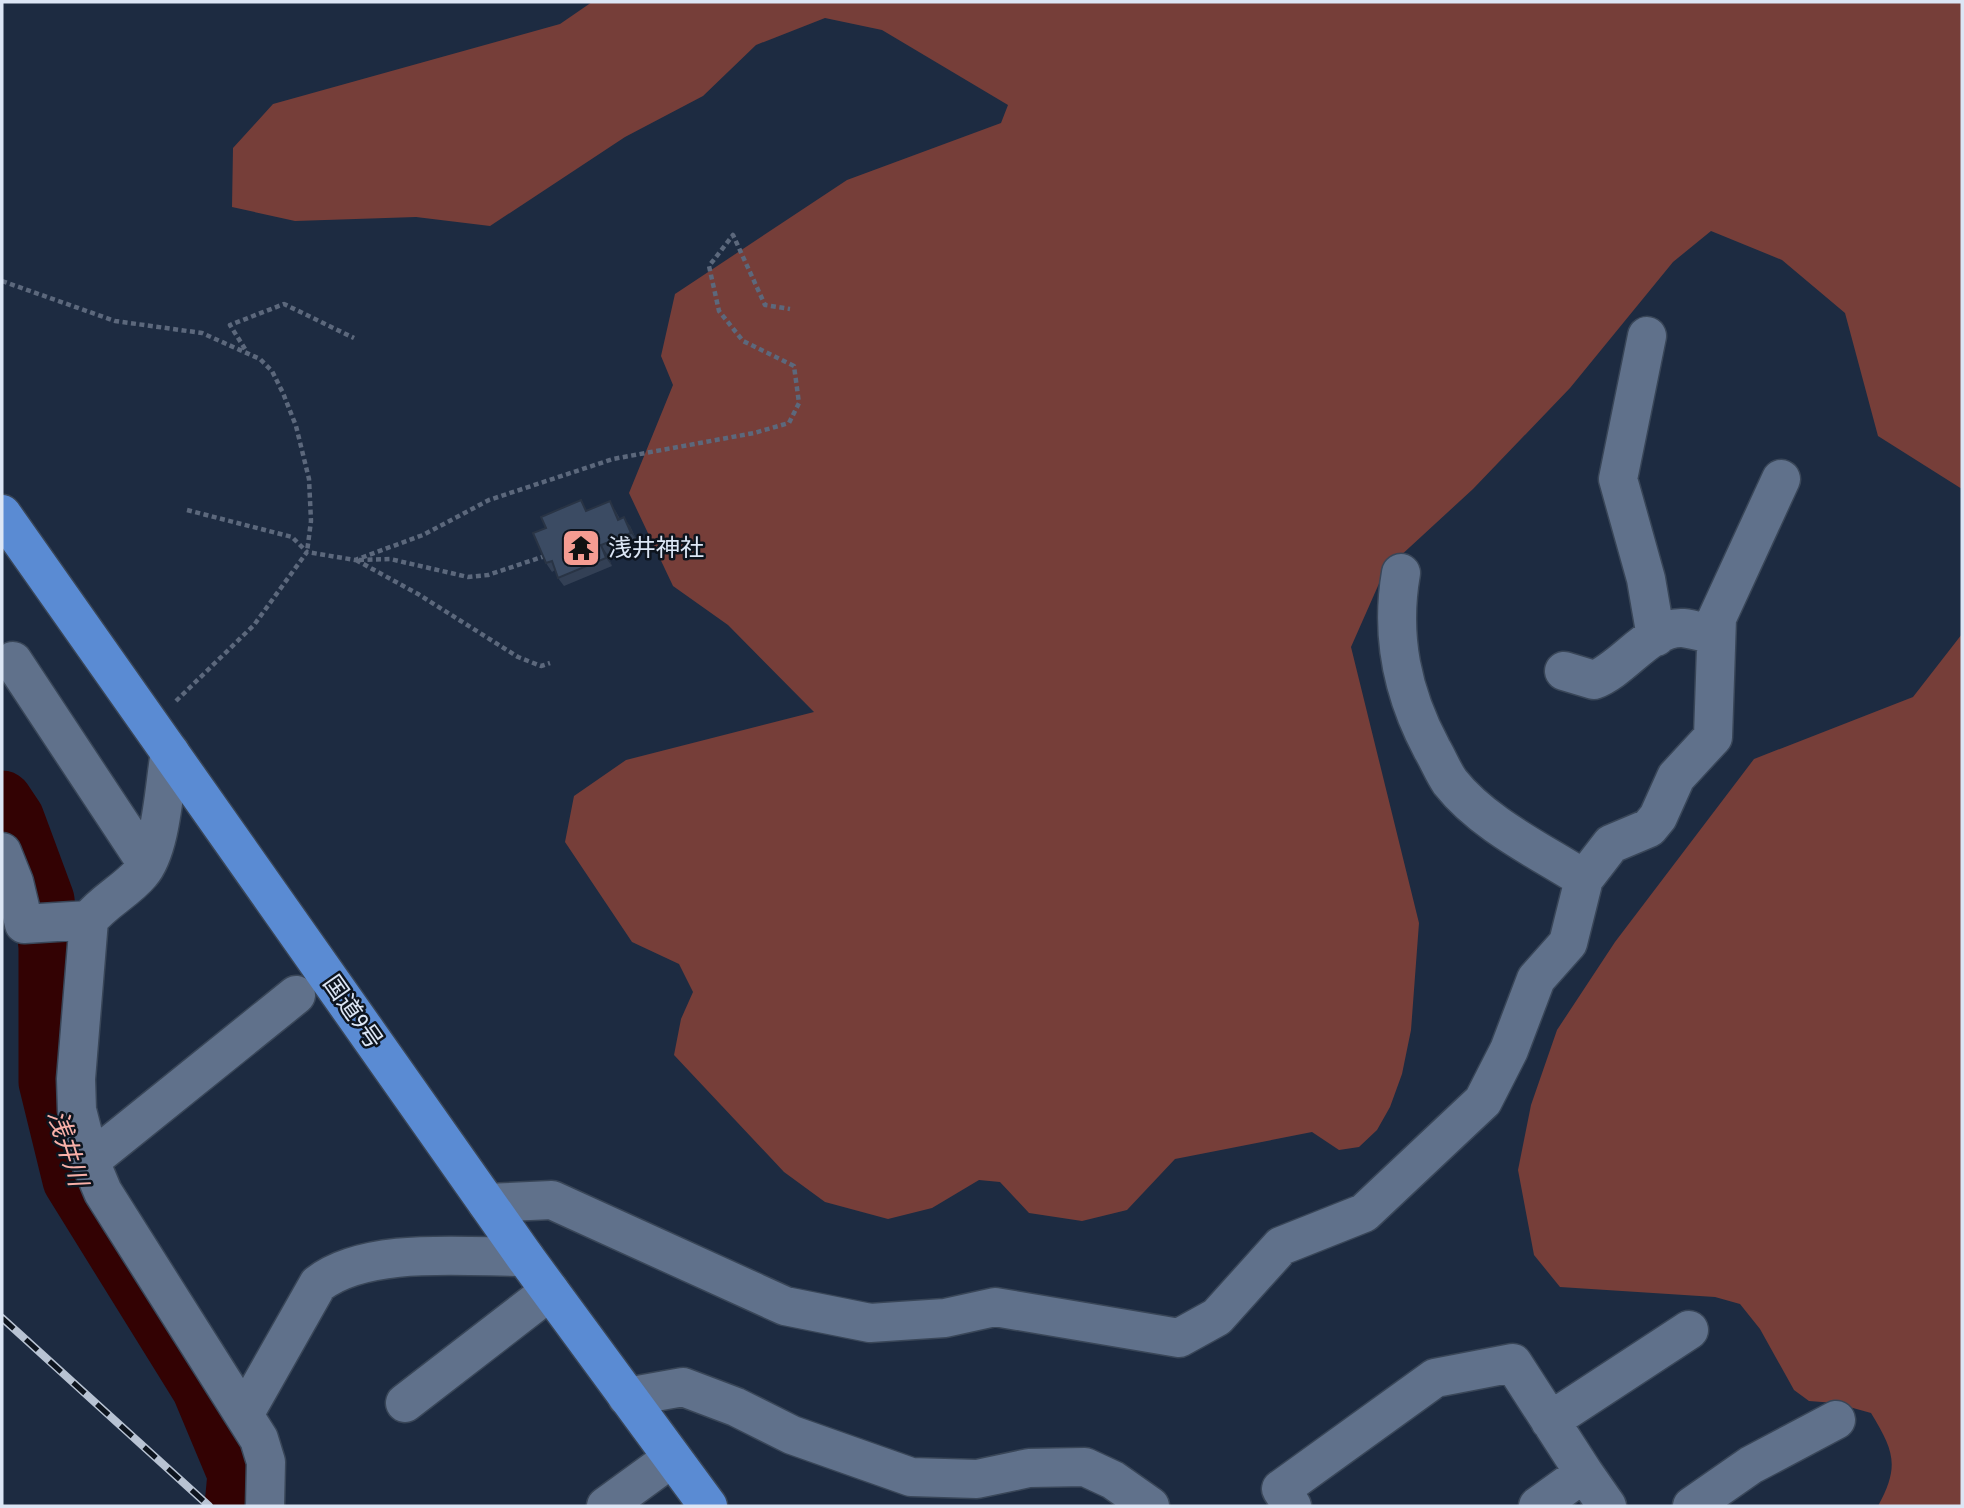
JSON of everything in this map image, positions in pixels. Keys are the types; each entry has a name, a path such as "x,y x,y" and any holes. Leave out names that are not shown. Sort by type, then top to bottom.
{"highway":[{"name":"国道9号","path":"2,514 525,1257 708,1506"}],"street":[{"path":"1647,336 1618,479 1646,579 1656,637"},
{"path":"487,1203 552,1200 785,1306 870,1323 945,1318 995,1307 1179,1338 1217,1317 1280,1246 1364,1213 1483,1101 1509,1050 1536,979 1568,943 1584,879 1611,844 1650,828 1676,777 1713,737 1717,618 1781,479"},
{"path":"1401,573 1395,605 1396,644 1403,678 1417,721 1450,782 1507,830 1584,879"},
{"path":"1564,671 1594,680 1617,669 1656,637 1681,628 1715,635"},
{"path":"13,661 147,864"},
{"path":"2,852 14,882 24,924 63,922 101,905 141,874 153,854 160,739"},
{"path":"63,922 77,1111 90,1161 103,1192 259,1439 266,1462 265,1506"},
{"path":"90,1161 296,995"},
{"path":"245,1413 318,1284 332,1273 382,1261 525,1257"},
{"path":"405,1403 550,1291"},
{"path":"1550,1421 1689,1330"},
{"path":"1292,1506 1281,1489 1434,1378 1513,1363 1607,1506"},
{"path":"627,1397 683,1387 736,1407 792,1435 911,1477 977,1479 1029,1468 1085,1466 1113,1480 1150,1506"},
{"path":"1692,1506 1751,1465 1836,1420"},
{"path":"606,1506 672,1458"},
{"path":"1538,1506 1584,1473"}],"path":[{"path":"355,560 423,535 489,500 613,459 754,433 789,423 799,403 794,366 743,341 719,311 709,266 733,235 765,305 790,309"},
{"path":"2,281 115,321 202,333 246,351 260,359 272,372 296,426 310,479 311,521 307,552 254,625 160,739"},
{"path":"246,351 230,325 285,304 354,338"},
{"path":"187,510 292,537 307,552 355,560 390,559 468,577 488,575 548,555"},
{"path":"355,560 418,594 518,657 541,666 550,663"}],"shaded area":[{"path":"592,2 1962,2 1962,489 1878,436 1845,313 1782,260 1711,231 1673,262 1570,388 1473,489 1385,570 1351,647 1419,923 1411,1030 1402,1074 1390,1107 1377,1130 1359,1147 1339,1150 1312,1132 1175,1159 1127,1210 1082,1221 1029,1213 1000,1182 979,1180 932,1208 888,1219 825,1202 784,1172 674,1055 681,1019 693,992 679,964 632,942 565,842 574,796 626,760 814,712 728,625 673,586 629,493 673,385 661,356 675,294 847,180 1001,123 1008,105 882,30 825,18 756,45 703,96 625,137 490,226 416,217 295,221 232,207 233,148 273,104 560,24"},
{"path":"1962,634 1962,1506 1878,1506 1892,1469 1885,1438 1871,1413 1835,1403 1809,1401 1794,1390 1760,1329 1740,1304 1715,1297 1560,1287 1534,1255 1518,1170 1531,1105 1557,1030 1615,942 1754,759 1913,697"}],"building":[{"name":"浅井神社","path":"581,500 586,511 610,501 618,520 624,517 631,533 601,545 606,558 558,578 552,561 546,563 533,533 546,528 541,517"}],"waterway":[{"name":"浅井川","path":"2,801 14,819 44,900 49,947 49,1082 73,1180 202,1388 238,1474 235,1506"}],"railway":[{"path":"2,1318 209,1506"}],"place":[{"name":"浅井神社","path":"581,548"}]}
